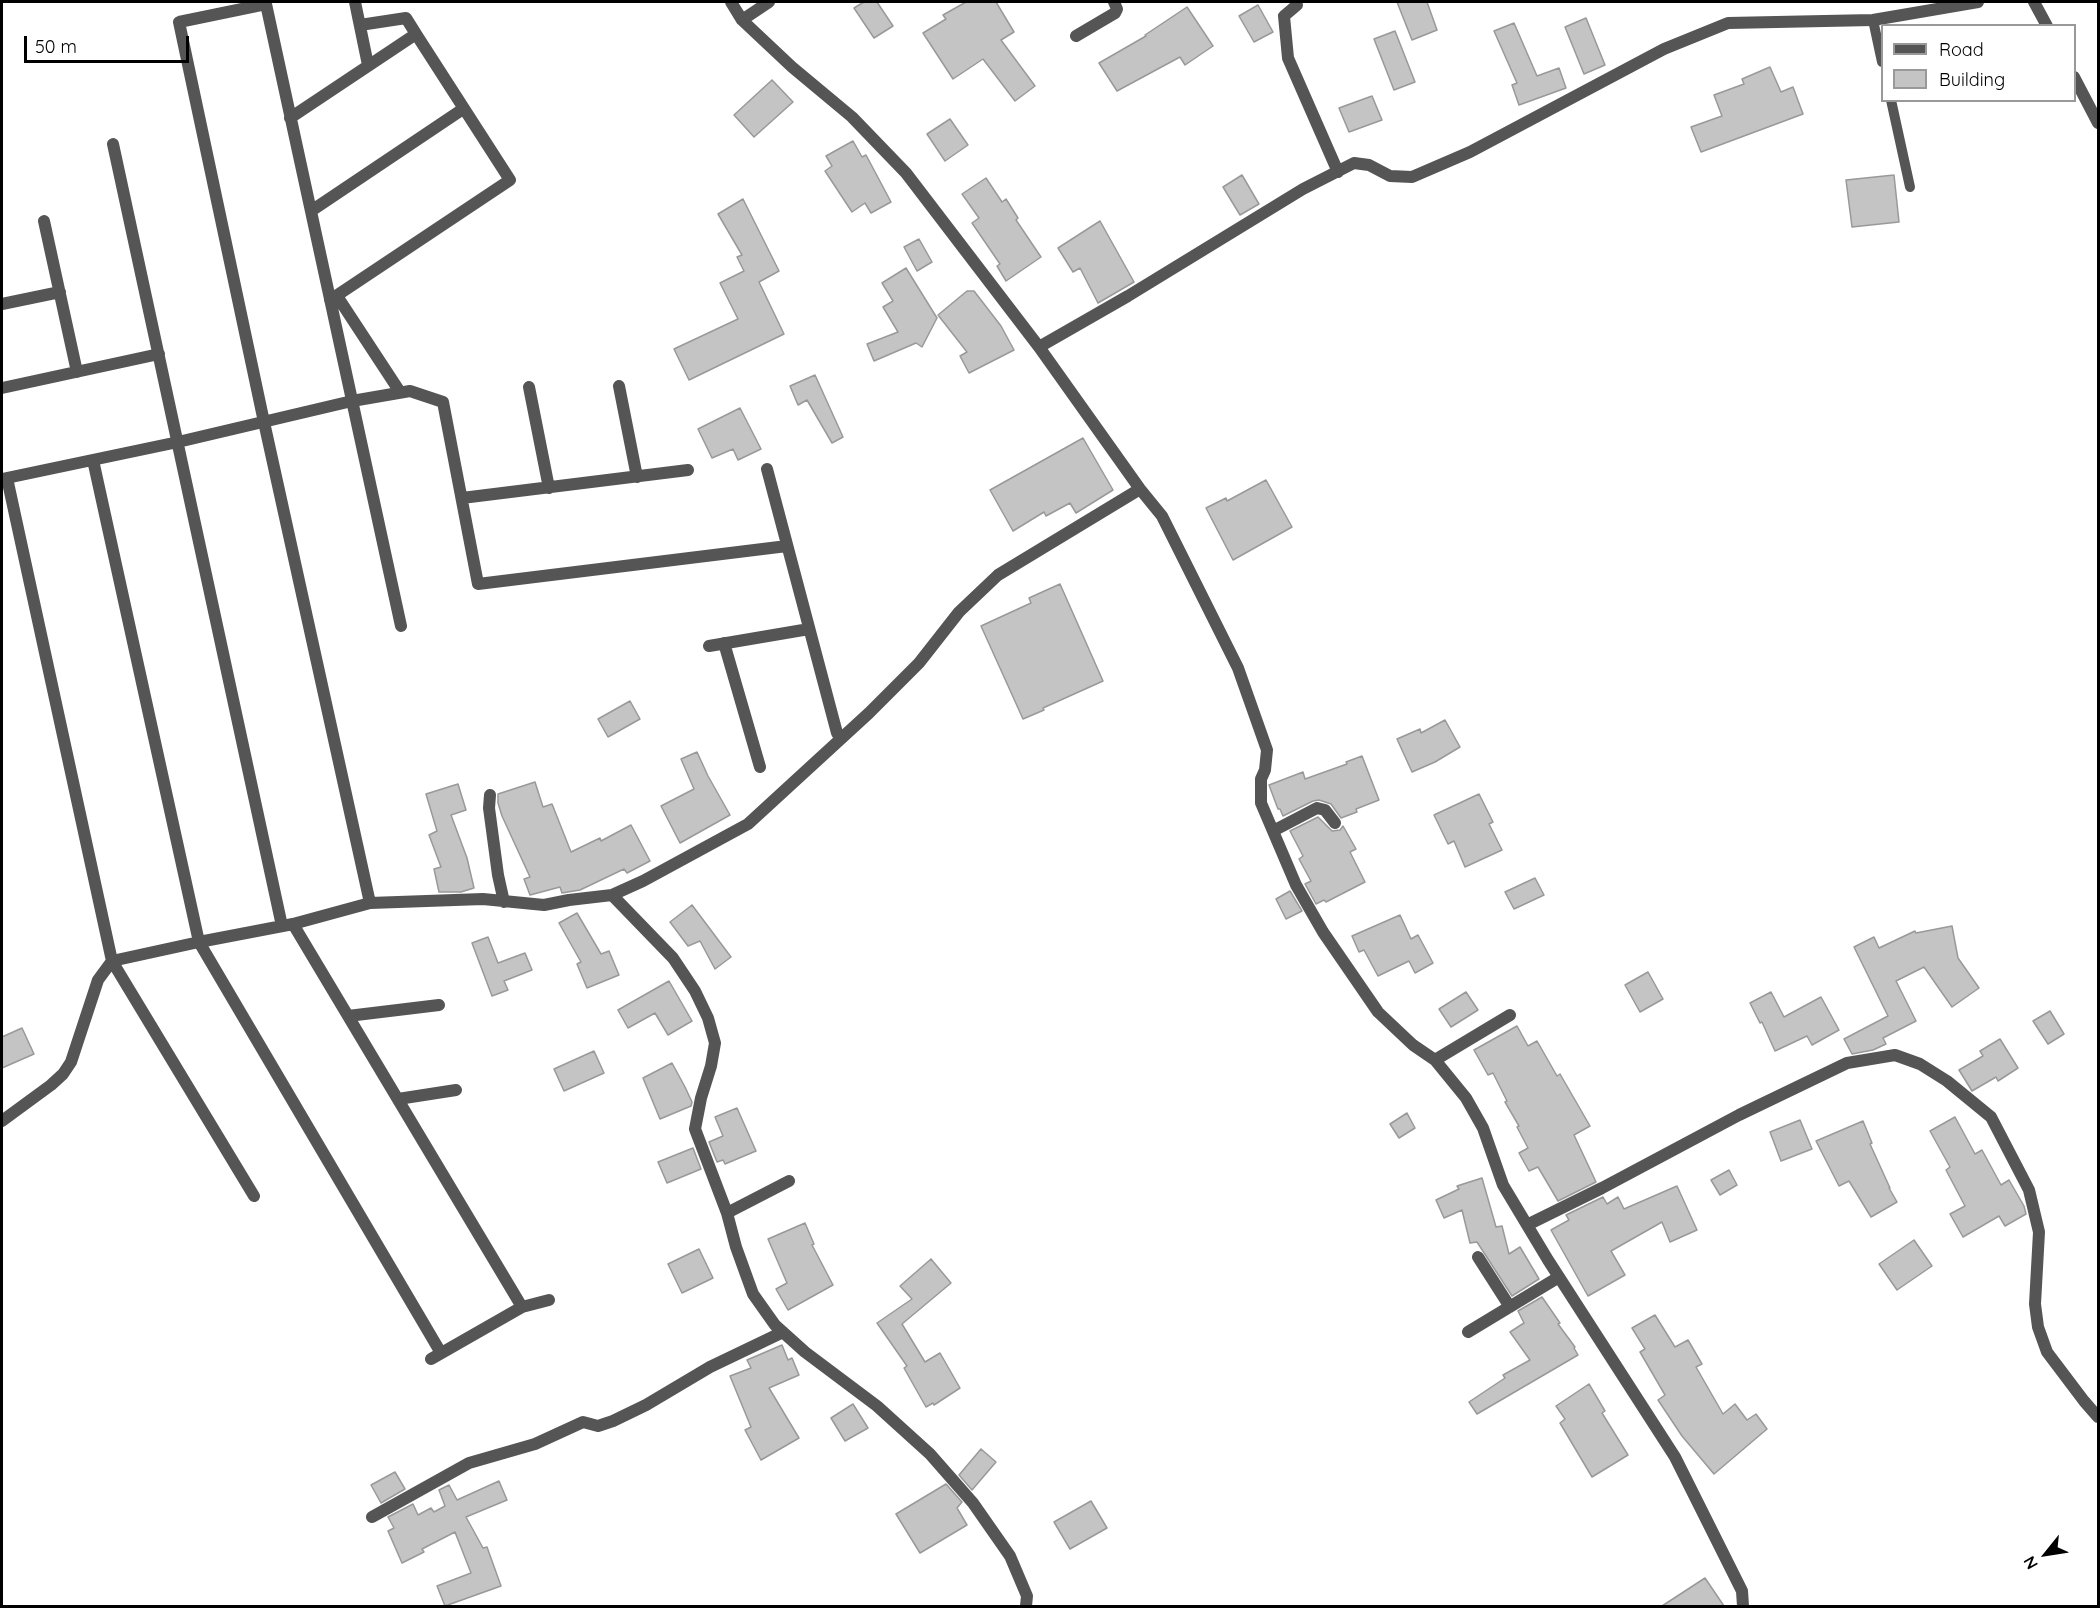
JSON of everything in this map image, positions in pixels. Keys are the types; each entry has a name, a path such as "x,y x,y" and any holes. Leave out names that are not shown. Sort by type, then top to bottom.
{"street":[{"path":"355,2 368,65"},
{"path":"731,2 742,20 792,67 852,117 906,173 1039,346 1140,489 1162,516 1238,668 1267,750 1265,770 1261,779 1261,803 1301,894 1323,932 1378,1012 1413,1045 1435,1060 1466,1098 1483,1128 1503,1185 1559,1277 1675,1457 1742,1591 1743,1606"},
{"path":"742,20 769,2"},
{"path":"1076,36 1115,13 1117,9 1114,2"},
{"path":"1039,346 1128,296 1303,189 1354,163 1369,165 1390,176 1412,177 1470,152 1664,49 1728,23 1873,20 1978,2"},
{"path":"2034,2 2046,24"},
{"path":"370,903 179,22 266,4 311,211 334,298 352,401 401,626"},
{"path":"1297,5 1284,16 1288,58 1338,172"},
{"path":"334,298 510,180 406,18 360,25"},
{"path":"290,118 416,34"},
{"path":"2076,81 2098,123"},
{"path":"311,211 463,109"},
{"path":"113,144 288,925 348,1016 522,1307"},
{"path":"44,221 77,372"},
{"path":"2,304 60,292"},
{"path":"334,298 400,392"},
{"path":"2,388 159,354"},
{"path":"619,386 637,477"},
{"path":"529,387 549,488"},
{"path":"254,1196 112,961 4,479 178,442 352,401 410,391 442,402 478,584 788,546"},
{"path":"93,460 199,942 436,1356 522,1307 549,1300"},
{"path":"767,469 837,733"},
{"path":"462,498 688,470"},
{"path":"2,1121 63,1074 71,1062 98,980 112,961 288,925 370,903 483,899 544,905 612,895 644,881 748,824 869,713 919,663 959,612 998,575 1140,489"},
{"path":"709,646 809,629"},
{"path":"724,643 760,768"},
{"path":"490,795 490,819 504,902"},
{"path":"1273,831 1317,808 1325,810 1335,824"},
{"path":"612,895 673,958 695,991 708,1018 714,1043 711,1066 701,1098 695,1129 727,1213 736,1247 753,1294 763,1310 783,1332 877,1406 930,1454 973,1503 1010,1556 1027,1596 1026,1606"},
{"path":"348,1016 439,1005"},
{"path":"1435,1060 1510,1015"},
{"path":"1527,1225 1740,1115 1847,1063 1895,1054 1920,1064 1947,1081 1991,1117 2029,1190 2039,1232 2035,1304 2037,1327 2047,1352 2098,1417"},
{"path":"398,1099 456,1090"},
{"path":"727,1213 789,1180"},
{"path":"1478,1257 1510,1307"},
{"path":"1468,1332 1559,1277"},
{"path":"372,1517 469,1462 535,1444 583,1422 598,1426 613,1421 646,1405 710,1367 783,1332"}],"lane":[{"path":"1873,20 1881,57"},
{"path":"1891,102 1910,187"}],"building":[{"path":"864,2 877,2 893,26 874,38 854,8"},
{"path":"966,2 996,2 1014,32 1001,40 1035,86 1015,101 983,59 953,79 923,33 946,19 943,15"},
{"path":"1397,2 1427,2 1437,30 1412,40"},
{"path":"1258,5 1273,32 1254,42 1239,16"},
{"path":"1187,7 1213,46 1185,65 1180,57 1117,91 1099,63 1146,36"},
{"path":"1586,18 1605,65 1584,74 1565,27"},
{"path":"1514,23 1537,76 1559,68 1566,88 1519,105 1512,85 1517,83 1494,31"},
{"path":"1395,31 1415,82 1394,90 1374,39"},
{"path":"1770,67 1781,92 1793,87 1803,114 1701,152 1691,127 1722,116 1714,95 1744,84 1742,79"},
{"path":"772,80 793,102 754,137 734,115"},
{"path":"1372,96 1382,120 1349,132 1339,108"},
{"path":"950,119 968,145 945,161 927,134"},
{"path":"853,141 862,157 866,155 891,202 871,213 865,203 852,212 825,171 832,166 826,156"},
{"path":"1242,175 1259,204 1240,215 1223,187"},
{"path":"1894,175 1899,222 1852,227 1846,180"},
{"path":"986,178 1002,202 1006,199 1018,218 1016,220 1041,257 1006,281 997,266 1000,264 972,223 979,218 962,194"},
{"path":"743,199 779,271 759,282 784,334 689,380 674,349 738,319 720,283 744,271 737,257 742,255 718,214"},
{"path":"1100,221 1134,282 1098,303 1080,268 1073,272 1058,248"},
{"path":"919,239 932,262 917,271 904,247"},
{"path":"906,268 937,318 922,347 916,343 874,361 867,344 898,332 883,307 893,301 882,283"},
{"path":"967,291 974,291 1001,326 1014,350 969,373 960,356 967,352 938,315"},
{"path":"815,375 843,437 832,443 807,400 798,405 790,386"},
{"path":"740,408 761,449 738,460 733,449 712,458 698,429"},
{"path":"1083,438 1113,490 1076,513 1070,503 1046,516 1044,512 1013,531 990,490"},
{"path":"1266,480 1292,527 1233,560 1206,508 1226,498 1227,501"},
{"path":"1060,584 1103,681 1023,719 981,626 1031,603 1029,598"},
{"path":"630,701 640,719 608,737 598,719"},
{"path":"1445,720 1460,747 1412,772 1397,739 1420,729 1421,733"},
{"path":"697,752 730,815 680,843 661,806 694,789 681,759"},
{"path":"1362,756 1379,800 1341,818 1331,804 1319,800 1283,816 1278,809 1269,785 1303,772 1305,779 1347,764 1346,762"},
{"path":"535,782 543,807 552,804 571,852 600,838 601,841 631,825 650,861 627,873 624,869 580,890 562,893 560,887 530,895 524,879 530,877 502,816 498,794"},
{"path":"458,784 466,810 451,815 467,858 474,888 461,892 439,892 434,869 441,867 429,835 437,831 426,794"},
{"path":"1479,794 1493,822 1489,824 1502,850 1465,867 1454,841 1448,844 1434,815"},
{"path":"1318,817 1332,831 1340,830 1343,826 1356,849 1350,852 1365,882 1326,902 1324,900 1316,904 1305,884 1311,881 1299,859 1303,856 1290,831"},
{"path":"1535,878 1544,895 1514,909 1505,892"},
{"path":"1290,891 1302,911 1286,919 1276,899"},
{"path":"692,905 731,957 715,969 700,941 688,946 670,922"},
{"path":"577,913 601,954 609,951 619,975 587,988 577,964 581,962 559,923"},
{"path":"1400,915 1411,939 1418,935 1433,963 1415,973 1409,961 1378,976 1364,950 1359,952 1352,936"},
{"path":"1952,926 1958,958 1979,988 1952,1007 1924,967 1896,981 1916,1021 1883,1038 1886,1044 1873,1050 1852,1054 1844,1039 1888,1016 1854,947 1874,937 1879,948 1915,931 1916,933"},
{"path":"488,937 498,963 525,953 532,970 504,981 508,990 492,996 472,943"},
{"path":"1648,972 1663,999 1640,1012 1625,985"},
{"path":"669,981 692,1021 668,1035 655,1013 628,1028 618,1010"},
{"path":"1466,992 1478,1010 1451,1027 1439,1009"},
{"path":"1771,992 1784,1017 1821,997 1839,1030 1812,1045 1807,1036 1775,1051 1762,1022 1760,1023 1750,1003"},
{"path":"2050,1011 2064,1034 2048,1044 2033,1021"},
{"path":"1517,1026 1528,1046 1537,1041 1557,1076 1560,1074 1590,1126 1574,1135 1596,1182 1558,1201 1538,1167 1529,1171 1519,1153 1528,1148 1517,1127 1519,1126 1505,1102 1507,1101 1493,1073 1488,1075 1474,1050"},
{"path":"22,1028 34,1054 2,1068 2,1037"},
{"path":"2000,1039 2018,1068 1998,1081 1996,1077 1972,1091 1959,1070 1983,1056 1980,1051"},
{"path":"594,1051 604,1073 564,1091 554,1069"},
{"path":"672,1063 692,1102 691,1106 660,1119 643,1078"},
{"path":"737,1108 756,1151 725,1164 723,1160 717,1162 709,1142 723,1136 715,1117"},
{"path":"1407,1113 1415,1128 1399,1138 1390,1124"},
{"path":"1955,1117 1975,1154 1982,1150 2001,1185 2009,1180 2026,1214 2005,1226 1999,1216 1963,1237 1950,1214 1965,1206 1946,1170 1950,1167 1930,1131"},
{"path":"1800,1120 1812,1149 1781,1161 1770,1132"},
{"path":"1863,1121 1872,1143 1870,1144 1897,1202 1871,1217 1849,1181 1839,1186 1816,1141"},
{"path":"693,1148 701,1169 667,1183 658,1162"},
{"path":"1729,1170 1737,1185 1720,1195 1711,1180"},
{"path":"1482,1178 1496,1227 1502,1226 1509,1254 1520,1247 1539,1279 1512,1296 1477,1242 1470,1243 1462,1210 1444,1218 1436,1200 1459,1189 1457,1186"},
{"path":"1677,1186 1697,1230 1670,1242 1662,1222 1611,1251 1625,1275 1588,1296 1551,1230 1569,1220 1566,1215 1603,1197 1607,1204 1618,1197 1624,1209"},
{"path":"805,1223 814,1244 812,1245 833,1285 788,1310 776,1289 787,1283 768,1239"},
{"path":"1914,1240 1932,1266 1897,1290 1879,1264"},
{"path":"699,1249 713,1278 682,1293 668,1264"},
{"path":"931,1259 951,1283 902,1324 925,1362 940,1353 960,1388 934,1405 933,1403 926,1407 904,1368 907,1366 877,1323 912,1299 900,1286"},
{"path":"1542,1297 1578,1355 1477,1414 1469,1402 1505,1378 1503,1375 1530,1360 1510,1332 1524,1323 1518,1311"},
{"path":"1655,1315 1675,1347 1688,1340 1702,1364 1696,1367 1723,1414 1735,1404 1747,1420 1756,1414 1767,1429 1714,1474 1682,1436 1658,1400 1665,1395 1640,1352 1645,1349 1632,1328"},
{"path":"782,1345 788,1360 792,1358 799,1375 769,1388 799,1438 761,1460 745,1430 751,1427 730,1376 751,1368 747,1360"},
{"path":"1589,1384 1605,1411 1602,1413 1628,1455 1592,1477 1560,1423 1565,1419 1556,1406"},
{"path":"853,1404 868,1428 845,1441 831,1418"},
{"path":"981,1449 996,1462 972,1490 959,1475"},
{"path":"395,1472 405,1489 381,1503 371,1485"},
{"path":"499,1481 507,1500 466,1517 483,1548 487,1547 501,1586 445,1606 437,1586 471,1573 455,1532 422,1549 424,1552 402,1563 388,1531 394,1528 388,1517 413,1504 418,1515 431,1508 434,1512 445,1506 439,1490 449,1485 457,1500"},
{"path":"946,1484 962,1502 957,1508 967,1525 920,1553 896,1514"},
{"path":"1091,1501 1107,1528 1070,1549 1054,1522"},
{"path":"1705,1578 1724,1606 1662,1606"}]}
